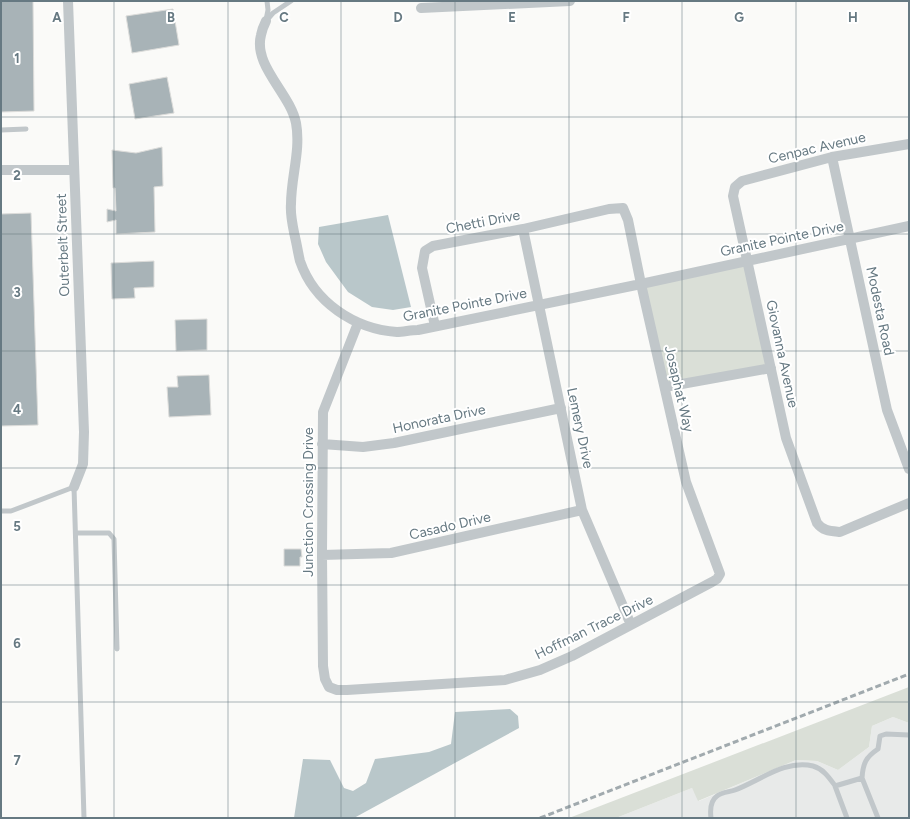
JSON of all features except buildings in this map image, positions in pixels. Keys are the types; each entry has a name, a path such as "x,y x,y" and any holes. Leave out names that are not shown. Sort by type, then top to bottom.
{"street":[{"name":"Outerbelt Street","path":"68,1 84,432 83,464 74,487"},
{"path":"421,8 570,1"},
{"name":"Granite Pointe Drive","path":"266,21 260,35 262,60 286,97 296,122 297,145 290,205 300,261 312,285 325,301 341,314 358,323 377,329 398,332 435,326 641,284 909,226"},
{"name":"Cenpac Avenue","path":"735,187 742,181 832,157 909,144"},
{"name":"Modesta Road","path":"832,157 887,410 909,469"},
{"path":"1,170 74,170"},
{"name":"Giovanna Avenue","path":"735,187 733,196 786,438 817,523 822,528 840,532 909,503"},
{"name":"Chetti Drive","path":"435,326 422,268 425,251 433,246 523,229 609,208 623,208"},
{"name":"Josaphat Way","path":"623,208 628,220 686,482 720,574"},
{"name":"Lemery Drive","path":"523,229 582,510 631,625"},
{"name":"Junction Crossing Drive","path":"329,687 325,679 324,666 322,555 323,412 358,323"},
{"path":"665,387 771,368"},
{"name":"Honorata Drive","path":"322,444 363,447 394,443 561,408"},
{"name":"Casado Drive","path":"322,555 390,553 582,510"},
{"name":"Hoffman Trace Drive","path":"329,687 337,690 347,690 505,680 540,670 565,659 712,582 717,579 720,574"}],"lane":[{"path":"266,21 268,10 267,1"},
{"path":"266,21 280,8 291,1"},
{"path":"1,130 26,129"},
{"path":"1,511 11,511 74,487 84,818"},
{"path":"76,532 109,532 114,539 116,649"},
{"path":"878,818 862,778 862,765 872,753 878,749 880,736 886,734 909,735"},
{"path":"711,818 710,810 712,802 718,795 740,788 786,767 803,765 815,767 826,774 836,787 847,818"},
{"path":"836,787 862,778"}],"shaded area":[{"path":"388,215 411,307 393,310 372,307 348,292 326,262 318,244 319,227"},
{"path":"748,261 771,368 665,387 641,284"},
{"path":"909,687 909,723 893,717 872,726 869,747 838,770 817,761 796,760 698,801 692,788 616,818 569,818"},
{"path":"510,709 518,716 519,728 354,818 294,818 303,759 330,760 344,788 353,791 366,783 375,759 429,752 451,744 455,712"},
{"path":"893,717 909,723 909,818 616,818 692,788 699,801 796,760 817,761 838,770 869,747 872,726"}],"railway":[{"path":"540,818 909,674"}]}
